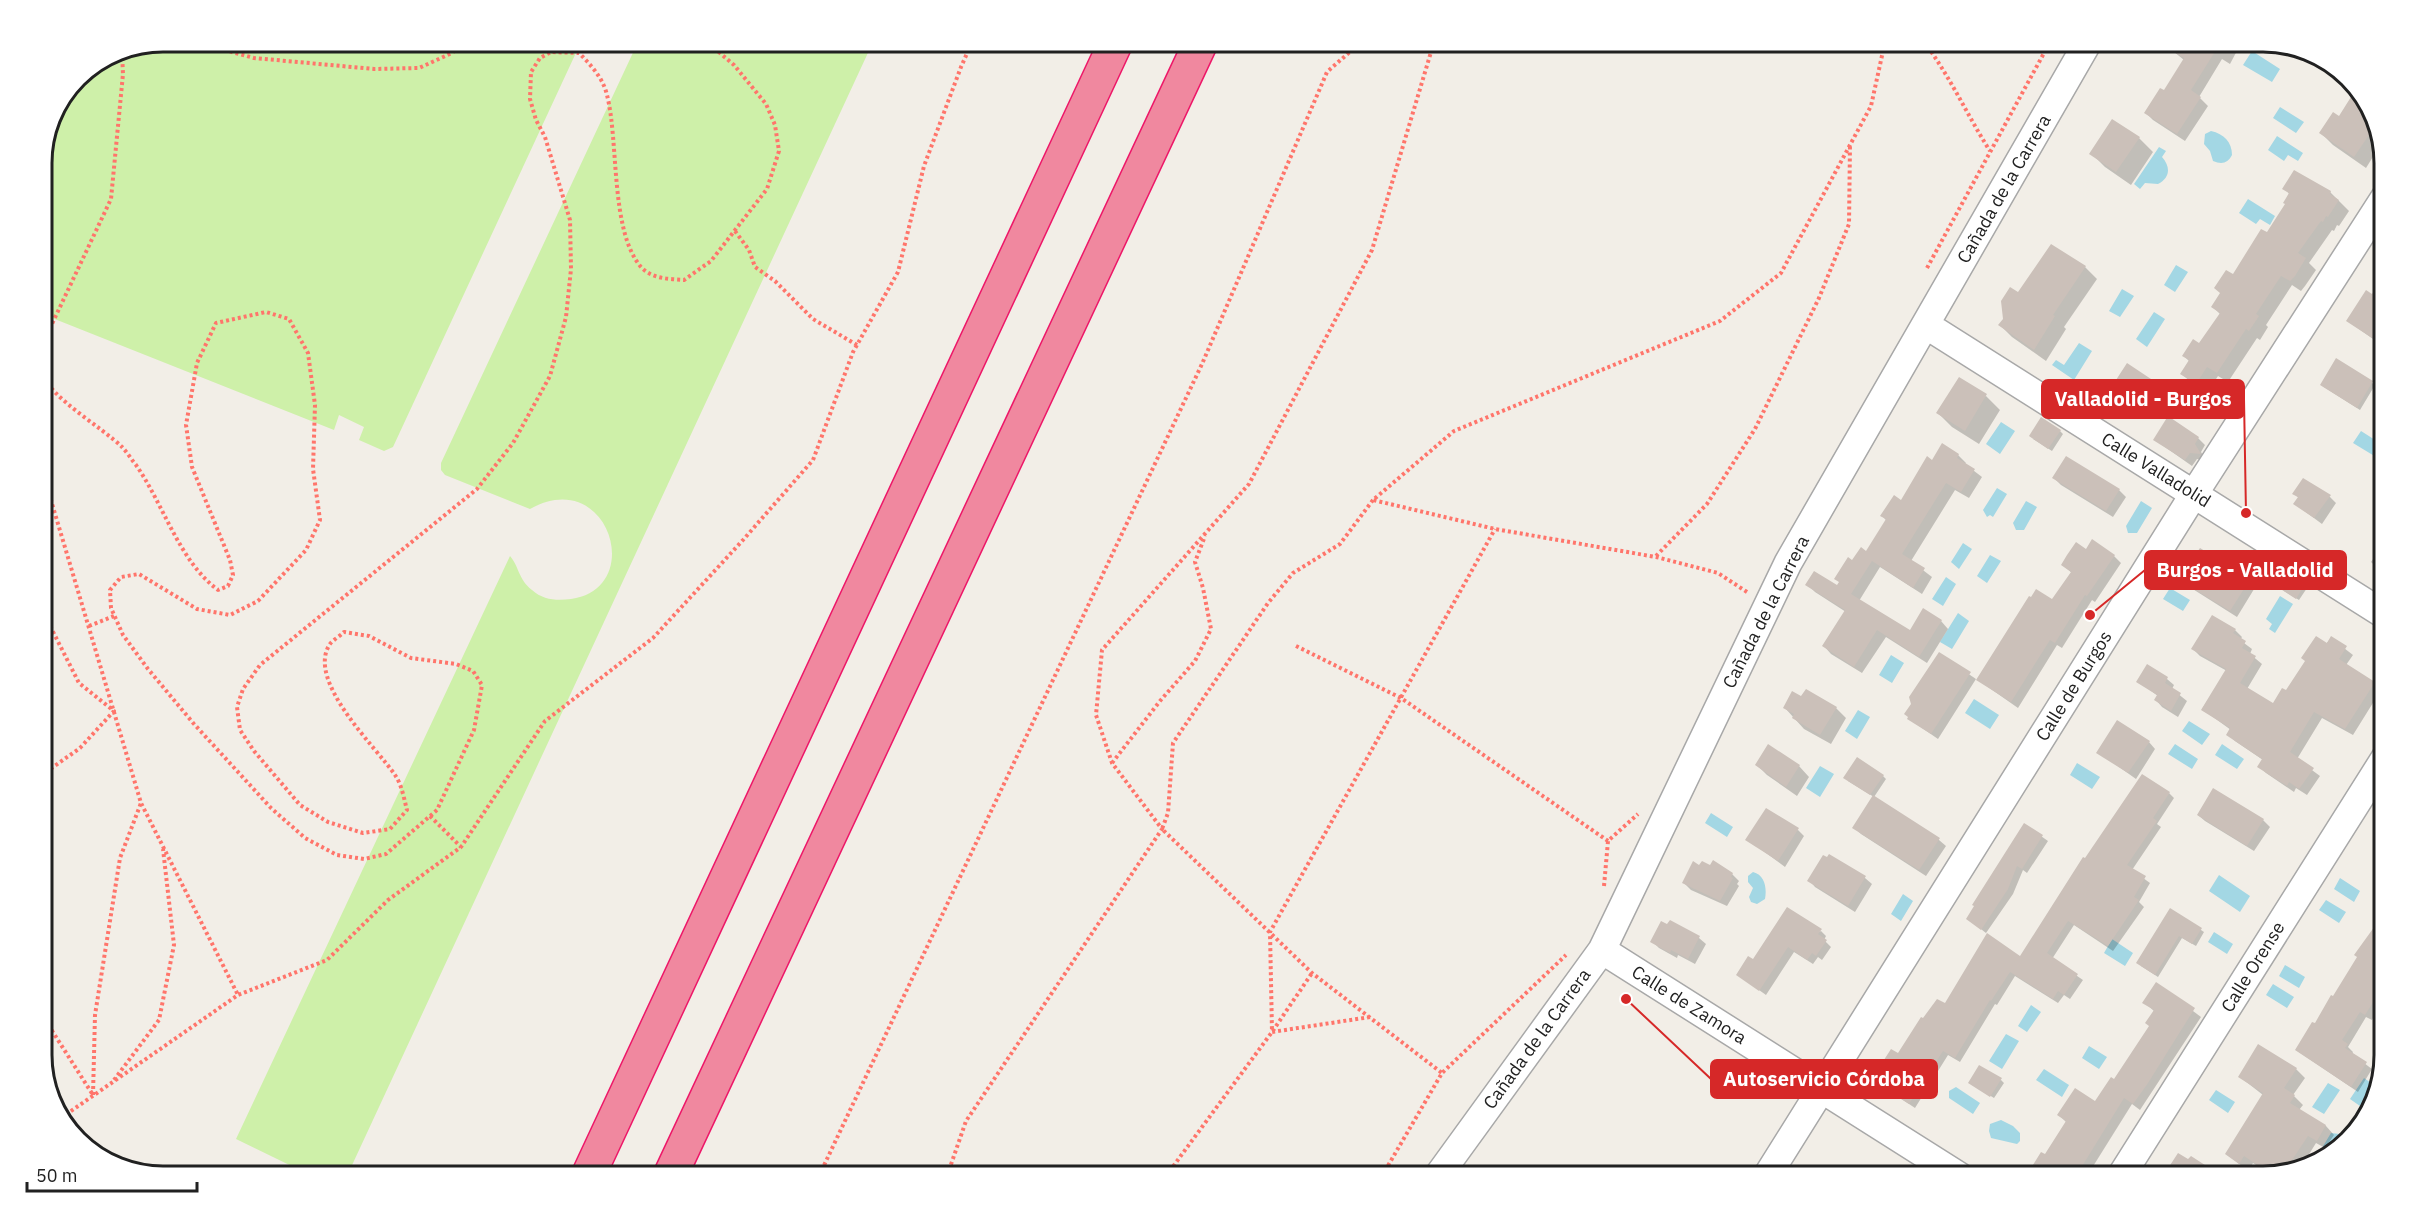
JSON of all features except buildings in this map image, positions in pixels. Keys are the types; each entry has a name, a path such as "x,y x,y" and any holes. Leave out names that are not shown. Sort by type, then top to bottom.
{"highway":[{"path":"593,1166 1111,53"},
{"path":"675,1166 1196,53"}],"street":[{"name":"Cañada de la Carrera","path":"1445,1166 1602,950 1788,563 2082,52"},
{"name":"Calle de Burgos","path":"1773,1166 2194,494 2374,214"},
{"name":"Calle Valladolid","path":"1926,325 2374,608"},
{"name":"Calle Orense","path":"2127,1166 2374,775"},
{"name":"Calle de Zamora","path":"1602,950 1943,1166"}],"path":[{"path":"824,1166 1202,364 1327,72 1349,52"},
{"path":"1431,52 1372,250 1249,484 1102,650 1096,715 1112,763 1162,829 1312,973 1443,1072"},
{"path":"950,1166 966,1121 1162,829 1168,813 1173,742 1268,603 1293,573 1340,544 1373,501 1454,431 1720,321 1781,273 1871,106 1883,52"},
{"path":"1932,52 1945,70 1967,115 1990,152"},
{"path":"235,53 254,58 374,69 419,68 452,53"},
{"path":"53,389 80,414 123,447 152,489 188,560 218,590 228,586 233,575 230,560 192,467 186,425 197,363 216,322 266,312 289,319 308,353 315,405 313,469 320,520 306,550 258,601 230,615 197,609 139,574 121,577 110,590 111,608 123,635 148,669 194,724 271,808 305,838 337,855 364,859 386,854 437,810 474,730 482,685 473,671 456,664 411,658 369,636 344,632 330,645 326,659 329,683 351,721 397,777 407,810 390,829 363,833 328,822 300,805 240,730 237,707 243,689 260,665 477,489 513,443 549,376 566,317 572,269 570,220 557,173 530,99 531,72 540,58 550,53"},
{"path":"573,53 579,53 595,70 607,94 622,222 630,248 642,267 659,278 684,280 711,261 767,189 779,151 775,125 766,104 734,65 720,53"},
{"path":"69,1112 238,995 327,960 388,900 461,847 545,721 653,638 813,460 857,345 898,272 924,166 967,53"},
{"path":"53,322 111,199 121,94 122,61"},
{"path":"1656,557 1707,504 1755,429 1819,298 1849,224 1850,145"},
{"path":"735,231 749,250 755,267 775,281 813,319 857,345"},
{"path":"1373,501 1495,530 1656,557 1718,573 1750,594"},
{"path":"53,507 141,803 238,995"},
{"path":"1272,1032 1270,932 1495,530"},
{"path":"1112,763 1160,701 1195,661 1211,629 1195,562 1206,532"},
{"path":"89,626 114,616"},
{"path":"53,632 79,683 114,711"},
{"path":"1296,646 1401,698 1608,841"},
{"path":"53,767 80,748 114,711"},
{"path":"93,1096 95,1015 120,858 141,803"},
{"path":"430,816 461,847"},
{"path":"112,1083 159,1020 174,945 162,845"},
{"path":"1173,1166 1272,1032 1312,973"},
{"path":"1272,1032 1370,1017"},
{"path":"53,1032 93,1096"}],"green space":[{"path":"157,53 576,53 393,447 384,451 359,440 364,427 339,415 334,430 53,318 53,157 58,128 67,108 80,90 102,71 128,58"},
{"path":"633,53 868,53 352,1166 291,1166 236,1139 510,556 527,586 541,596 550,599 571,599 594,590 608,574 612,554 608,533 597,515 580,503 557,500 530,509 445,475 441,470 441,463"}],"water":[{"path":"2254,52 2280,69 2272,82 2243,65"},
{"path":"2280,107 2304,122 2296,133 2273,118"},
{"path":"2211,131 2220,134 2229,142 2232,155 2229,160 2222,163 2213,161 2210,151 2204,144 2205,134"},
{"path":"2277,136 2303,153 2298,161 2288,155 2284,161 2268,150"},
{"path":"2159,147 2166,151 2162,157 2168,168 2167,175 2162,182 2145,183 2140,189 2134,184"},
{"path":"2248,199 2275,216 2270,225 2260,219 2256,224 2239,213"},
{"path":"2176,265 2188,272 2175,292 2164,285"},
{"path":"2122,289 2134,296 2120,317 2109,311"},
{"path":"2154,312 2165,319 2147,347 2136,339"},
{"path":"2079,343 2092,351 2074,380 2052,365 2056,360 2064,365"},
{"path":"2001,422 2015,431 2000,454 1986,444"},
{"path":"2361,431 2374,439 2374,456 2353,443"},
{"path":"1997,488 2007,494 1993,517 1990,515 1987,517 1983,510"},
{"path":"2026,501 2037,507 2024,530 2016,530 2013,523"},
{"path":"2141,501 2152,508 2137,533 2128,533 2126,526"},
{"path":"1963,543 1972,549 1959,569 1951,562"},
{"path":"1990,555 2001,561 1987,583 1977,576"},
{"path":"1946,577 1956,584 1943,606 1932,599"},
{"path":"2170,588 2190,600 2183,611 2163,599"},
{"path":"2280,596 2293,604 2275,633 2269,629 2272,624 2266,619"},
{"path":"1958,613 1969,621 1952,649 1940,642"},
{"path":"1891,655 1904,663 1892,683 1879,675"},
{"path":"1974,699 1999,715 1990,729 1965,713"},
{"path":"1858,710 1870,717 1857,739 1845,731"},
{"path":"2189,721 2210,734 2202,745 2182,731"},
{"path":"2175,744 2198,759 2192,769 2168,754"},
{"path":"2222,744 2244,759 2237,769 2215,755"},
{"path":"2077,763 2100,777 2092,789 2070,775"},
{"path":"1820,766 1834,774 1820,797 1806,788"},
{"path":"1711,813 1733,827 1727,837 1705,823"},
{"path":"1753,872 1763,879 1766,891 1765,899 1757,904 1751,902 1749,897 1753,888 1748,882 1748,876"},
{"path":"2219,875 2250,896 2240,912 2209,891"},
{"path":"2340,878 2360,891 2354,902 2334,889"},
{"path":"1903,894 1913,901 1901,921 1891,914"},
{"path":"2326,900 2346,912 2339,923 2319,910"},
{"path":"2214,932 2233,944 2227,954 2208,942"},
{"path":"2112,939 2133,953 2125,966 2104,953"},
{"path":"2285,965 2305,977 2299,988 2279,976"},
{"path":"2273,984 2294,997 2287,1008 2266,995"},
{"path":"2031,1005 2041,1012 2027,1032 2018,1026"},
{"path":"2006,1034 2019,1041 2002,1069 1989,1061"},
{"path":"2089,1046 2107,1057 2099,1069 2082,1058"},
{"path":"2044,1069 2069,1085 2062,1097 2036,1080"},
{"path":"2364,1078 2371,1083 2360,1106 2350,1099"},
{"path":"2328,1083 2340,1090 2324,1114 2312,1107"},
{"path":"1956,1087 1980,1103 1973,1114 1949,1098 1949,1091"},
{"path":"2216,1090 2235,1102 2228,1113 2209,1100"},
{"path":"2001,1120 2013,1126 2020,1133 2020,1141 2017,1144 1991,1138 1990,1124"},
{"path":"2331,1133 2340,1134 2337,1138 2321,1149"}],"place":[{"name":"Valladolid - Burgos","path":"2246,513"},
{"name":"Burgos - Valladolid","path":"2090,615"},
{"name":"Autoservicio Córdoba","path":"1626,999"}]}
